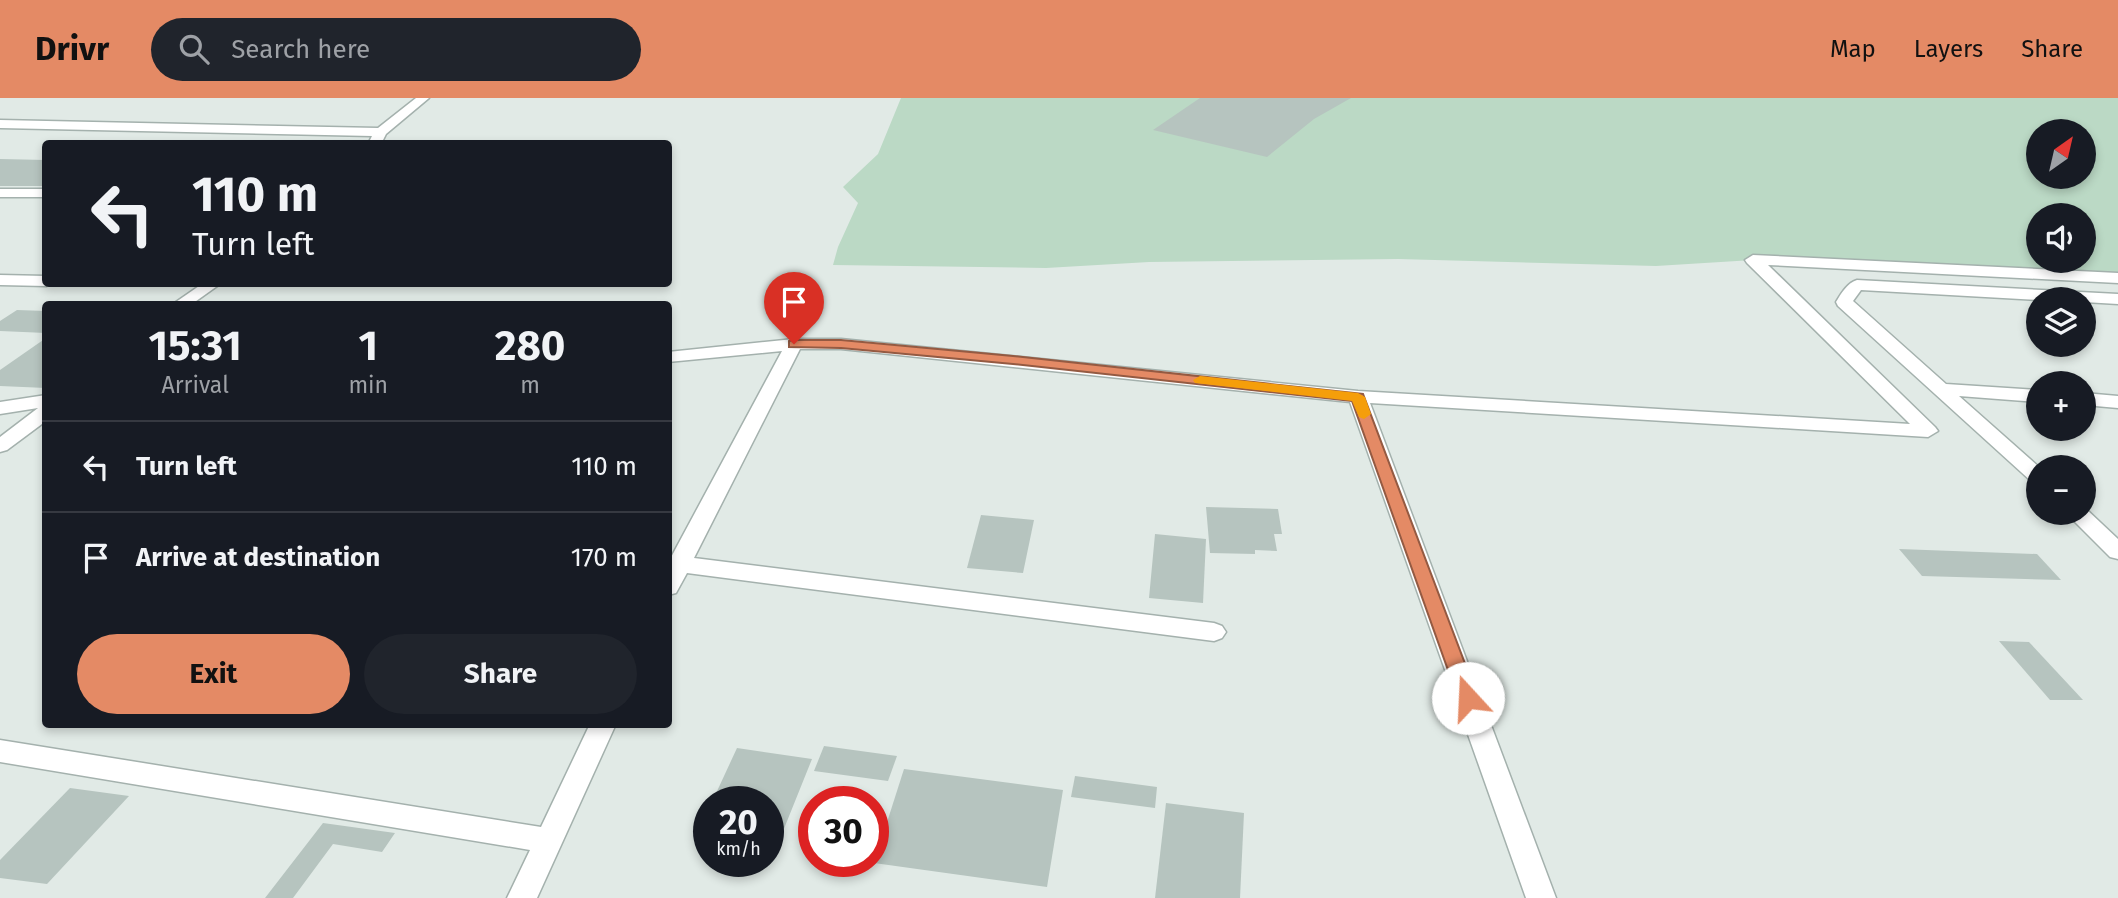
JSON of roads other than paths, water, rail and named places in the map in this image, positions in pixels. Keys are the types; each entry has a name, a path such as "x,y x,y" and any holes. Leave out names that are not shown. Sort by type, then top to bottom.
{"street":[{"path":"0,124 378,138 423,98"},
{"path":"0,193 42,193"},
{"path":"672,357 794,344 841,344 1358,397 1928,431 1753,260 2118,278"},
{"path":"0,280 42,281"},
{"path":"2026,466 1844,302 1857,285 2118,299"},
{"path":"186,301 207,287"},
{"path":"672,579 794,344"},
{"path":"1939,389 2026,395"},
{"path":"0,396 42,399"},
{"path":"1358,397 1541,898"},
{"path":"0,408 42,400"},
{"path":"2096,400 2118,402"},
{"path":"0,446 42,414"},
{"path":"2096,523 2118,529"},
{"path":"2090,525 2118,552"},
{"path":"679,564 1214,632"},
{"path":"522,898 601,728"},
{"path":"0,751 549,841"}]}
